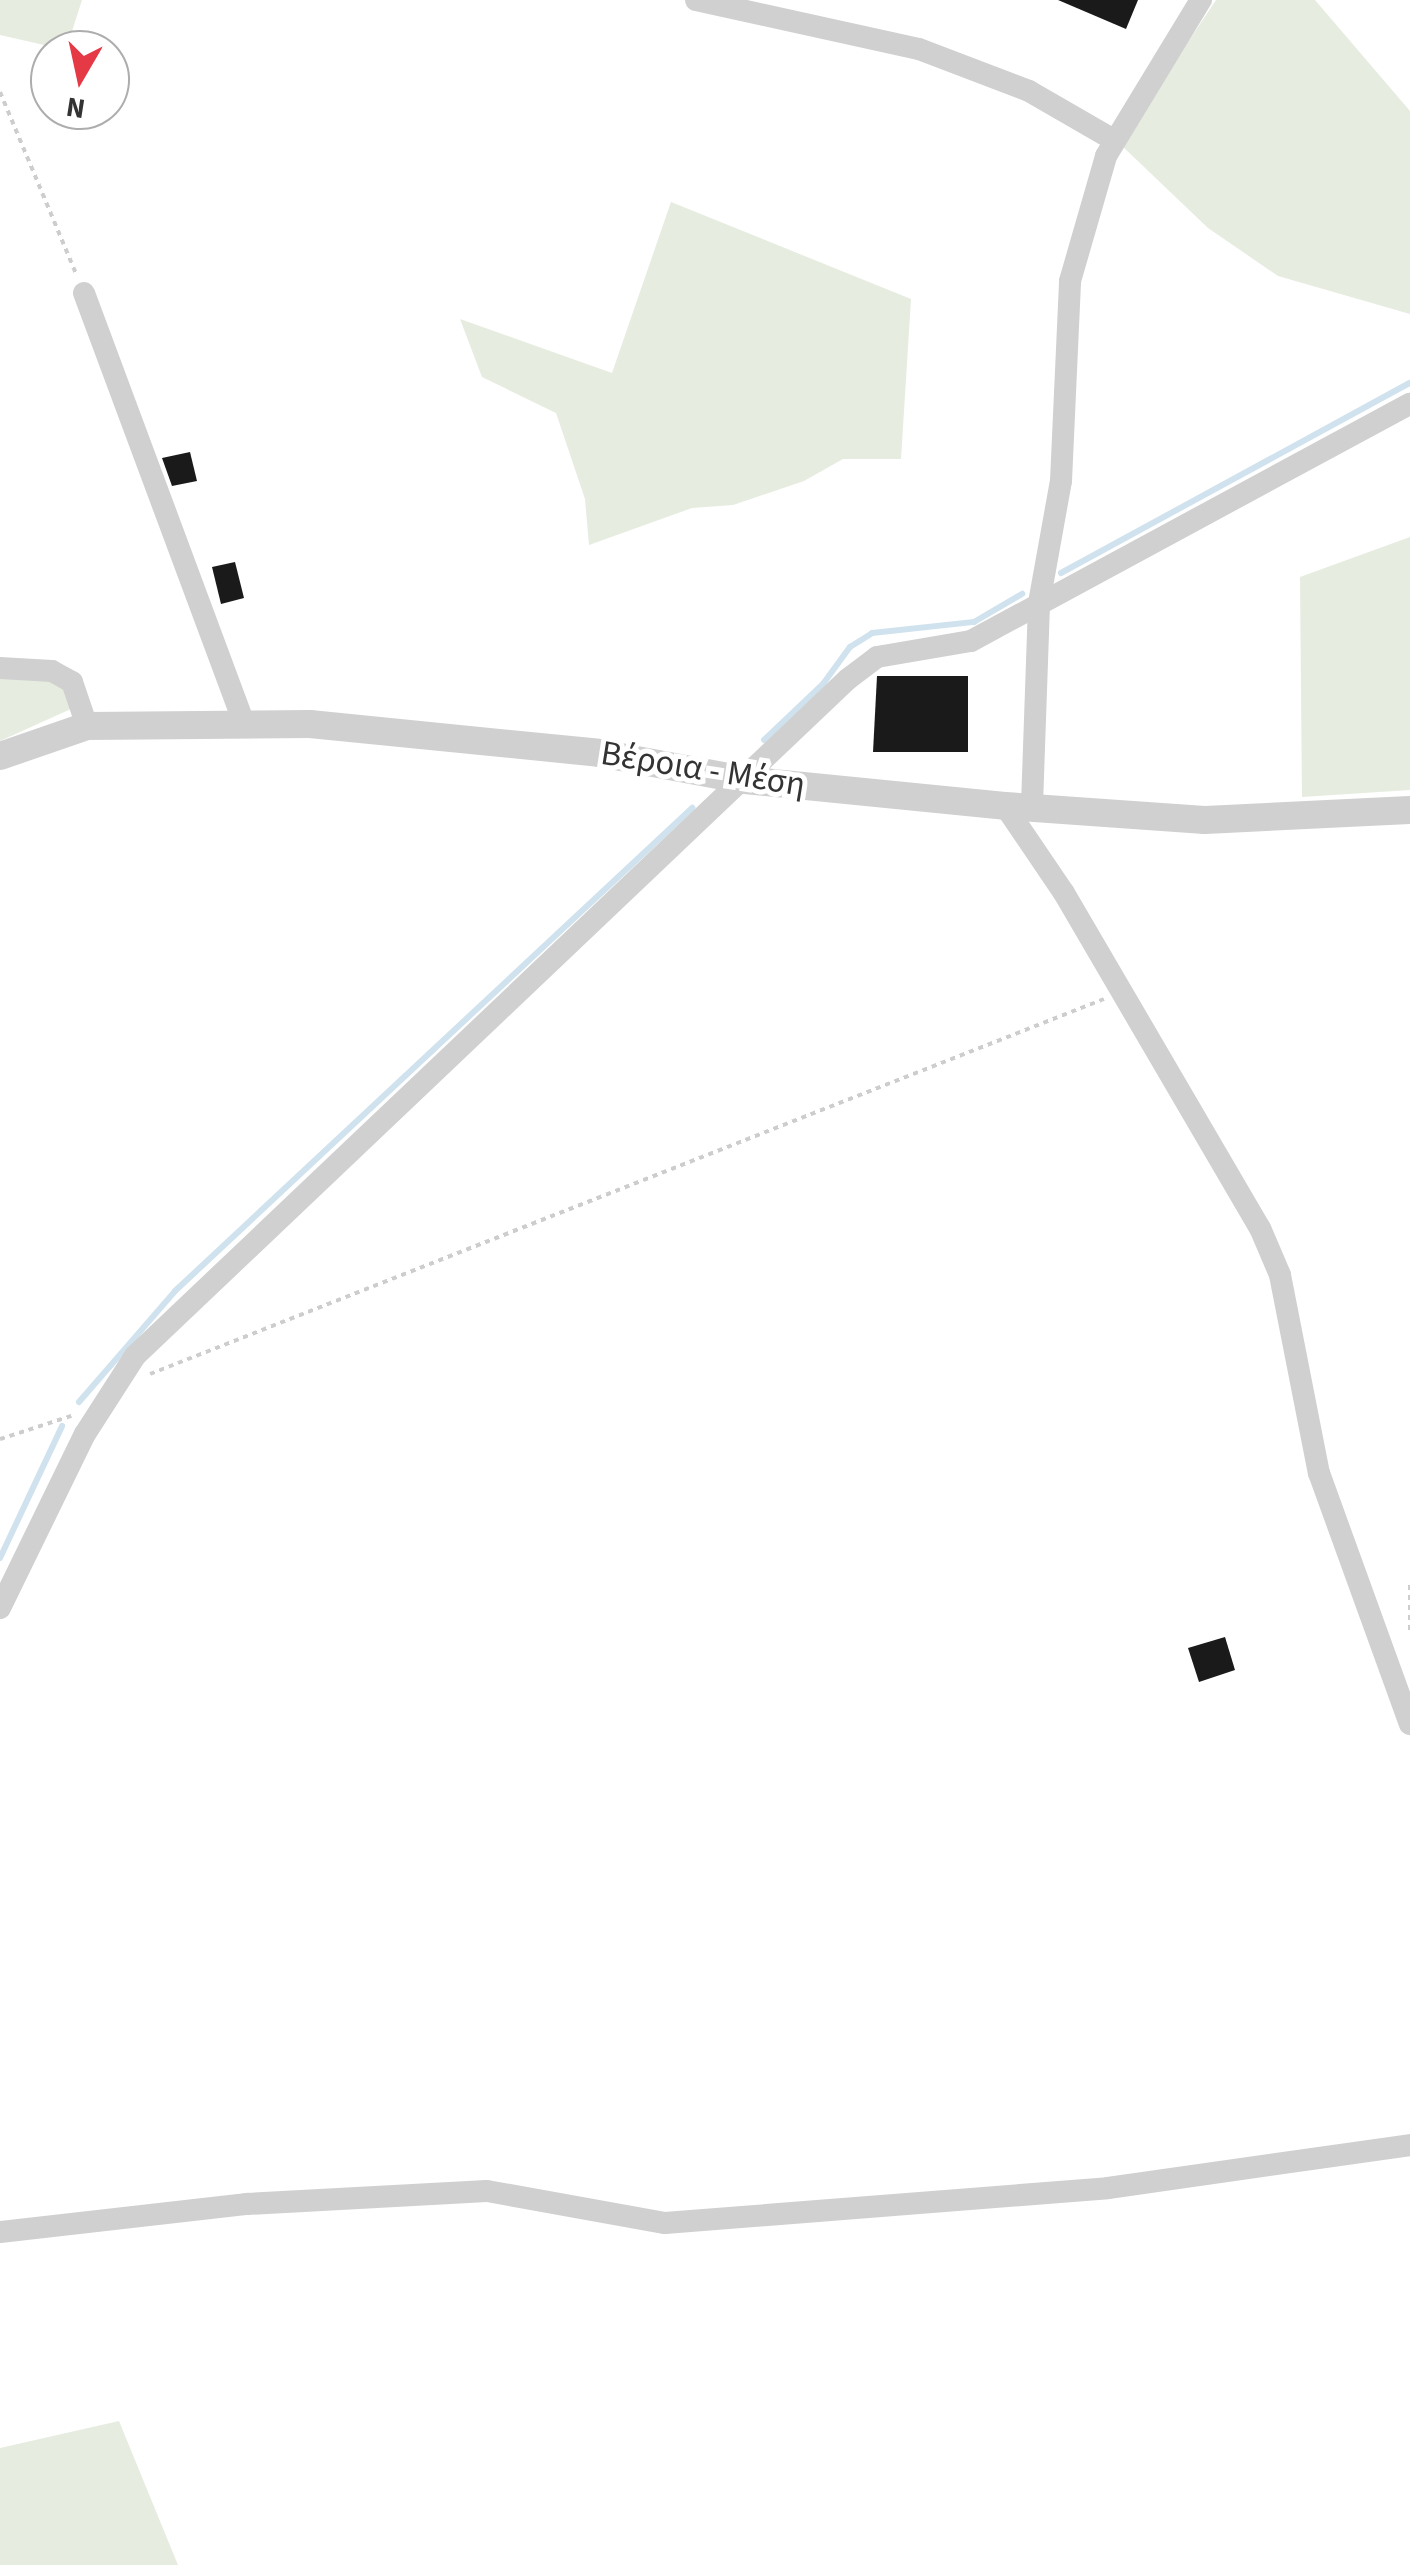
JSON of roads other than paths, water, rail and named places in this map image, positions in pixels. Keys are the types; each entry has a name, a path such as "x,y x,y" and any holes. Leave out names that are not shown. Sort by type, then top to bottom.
{"street":[{"path":"696,0 919,49 1029,91 1114,140"},
{"path":"1201,0 1114,140 1070,281 1061,481 1039,603 1018,806 1235,1182 1280,1275 1319,1472 1410,1724"},
{"path":"84,293 244,723"},
{"path":"0,1608 96,1416 121,1376 877,658 971,642 1410,404"},
{"path":"0,668 52,671 72,682 87,726"},
{"name":"Βέροια - Μέση","path":"0,756 87,726 244,723 599,753 745,780 1205,820 1410,810"},
{"path":"0,2232 247,2204 488,2191 666,2222 1108,2188 1410,2146"}],"waterway":[{"path":"1061,573 1410,383"},
{"path":"764,740 823,684 850,647 872,633 974,622 1022,594"},
{"path":"79,1402 175,1291 692,808"},
{"path":"0,1558 62,1426"}]}
